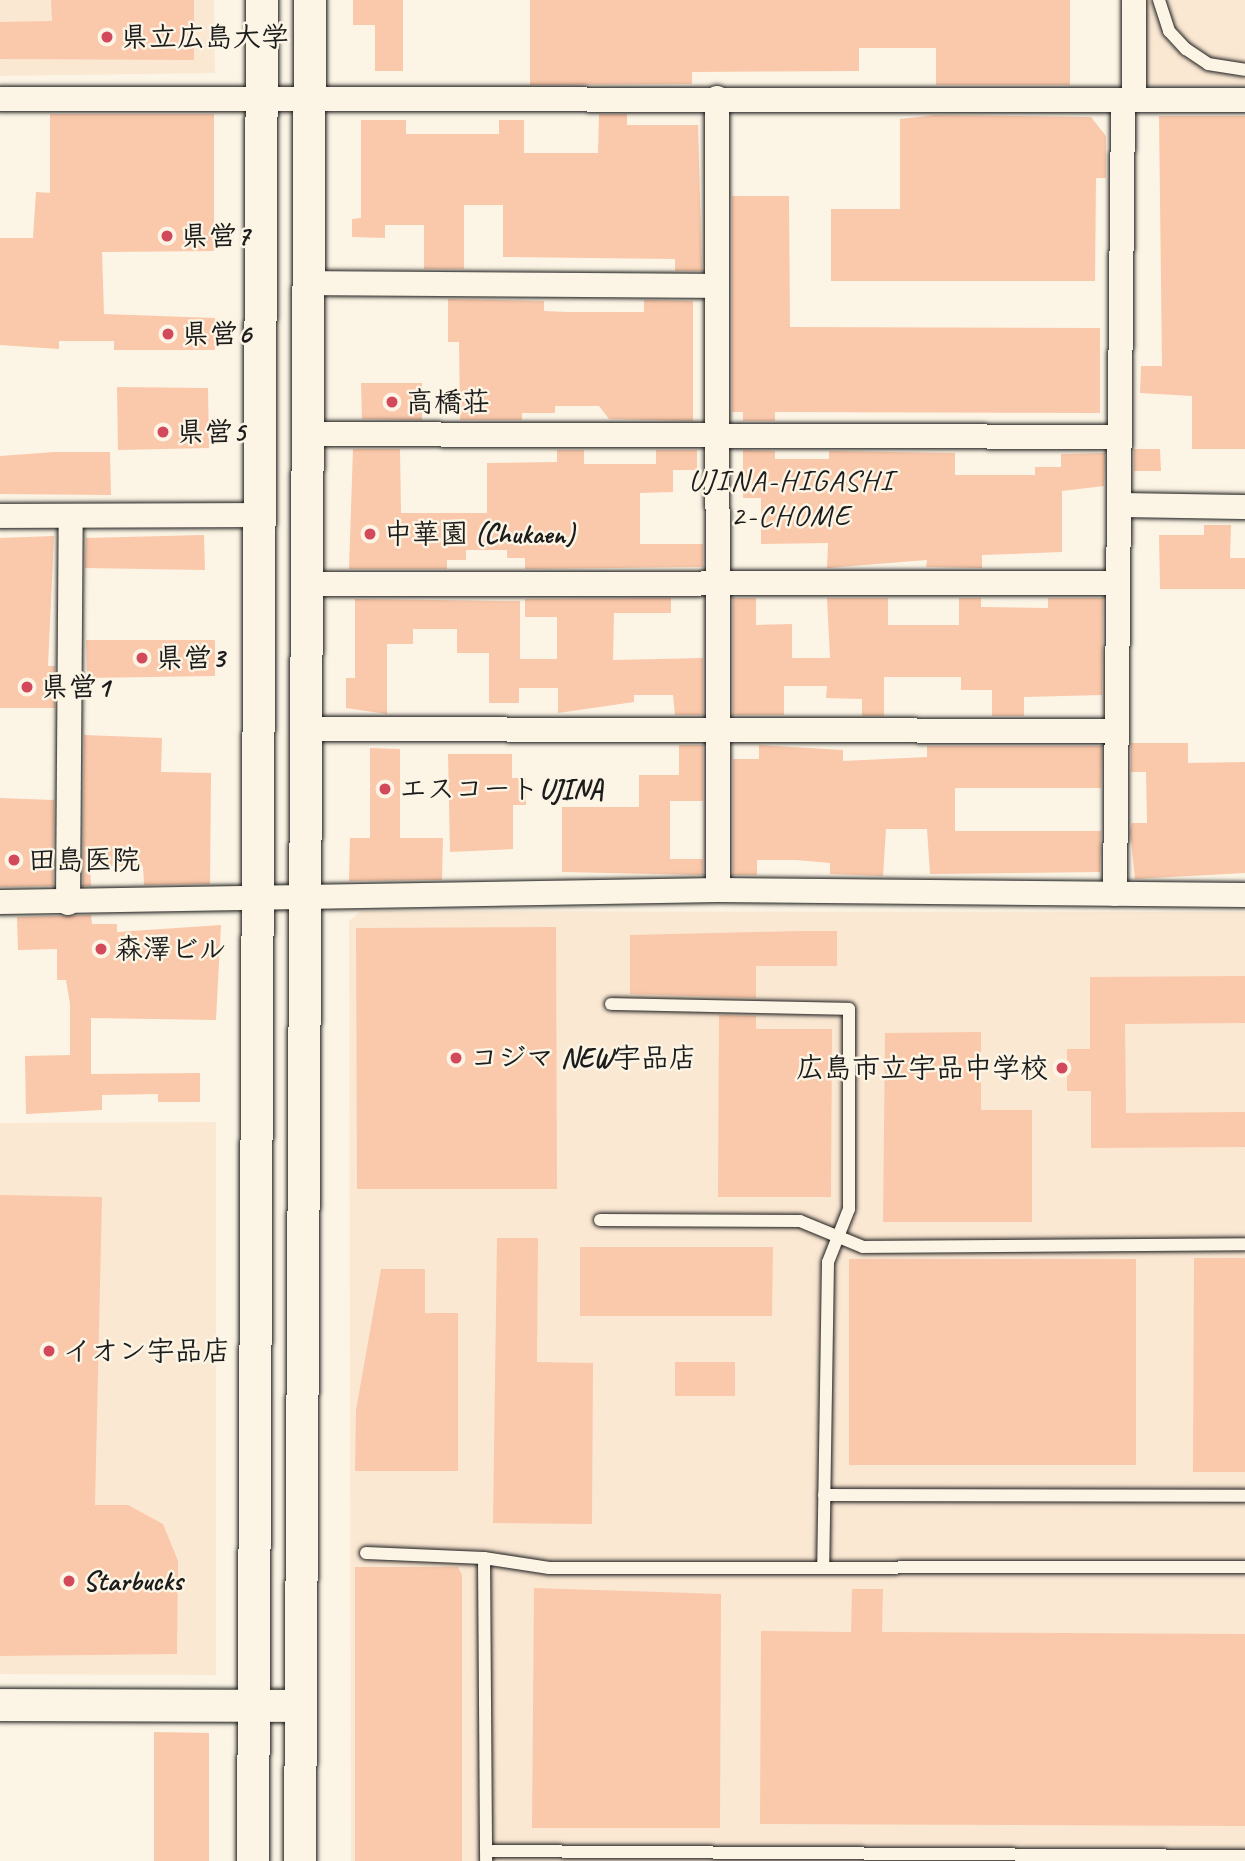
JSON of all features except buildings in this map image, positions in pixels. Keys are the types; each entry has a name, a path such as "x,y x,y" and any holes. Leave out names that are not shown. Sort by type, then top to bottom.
{"street":[{"path":"253,1861 262,0"},
{"path":"300,1861 302,729 310,0"},
{"path":"1115,894 1119,437 1128,100 1134,0"},
{"path":"0,99 261,100 310,97 1245,100"},
{"path":"717,98 715,731 718,890"},
{"path":"307,283 716,286"},
{"path":"304,434 1119,437"},
{"path":"1119,505 1245,507"},
{"path":"0,516 259,514"},
{"path":"68,903 71,516"},
{"path":"304,584 1118,583"},
{"path":"302,729 1117,730"},
{"path":"0,902 256,901 718,890 1245,895"},
{"path":"0,1705 301,1706"}],"lane":[{"path":"1159,0 1169,31 1186,48 1208,64 1245,70"},
{"path":"611,1004 849,1009 849,1209 828,1262 823,1566"},
{"path":"600,1220 800,1221 863,1247 1245,1244"},
{"path":"824,1495 1245,1496"},
{"path":"366,1553 484,1558 549,1568 1245,1567"},
{"path":"484,1558 486,1856 1245,1856"}],"shaded area":[{"name":"県立広島大学","path":"0,0 214,0 215,73 0,76"},
{"path":"1146,0 1245,0 1245,86 1145,86"},
{"path":"361,911 1245,912 1245,1861 351,1861 349,921"},
{"path":"216,1122 216,1675 0,1674 0,1123"}],"place":[{"name":"県立広島大学","path":"107,37"},
{"name":"県営7","path":"167,236"},
{"name":"県営6","path":"168,334"},
{"name":"高橋荘","path":"392,402"},
{"name":"県営5","path":"163,432"},
{"name":"中華園 (Chukaen)","path":"370,534"},
{"name":"県営3","path":"142,658"},
{"name":"県営1","path":"27,687"},
{"name":"エスコートUJINA","path":"385,789"},
{"name":"田島医院","path":"14,860"},
{"name":"森澤ビル","path":"101,949"},
{"name":"コジマ NEW宇品店","path":"456,1058"},
{"name":"広島市立宇品中学校","path":"1062,1068"},
{"name":"イオン宇品店","path":"49,1351"},
{"name":"Starbucks","path":"69,1581"}],"district":[{"name":"UJINA-HIGASHI 2-CHOME","path":"791,497"}]}
